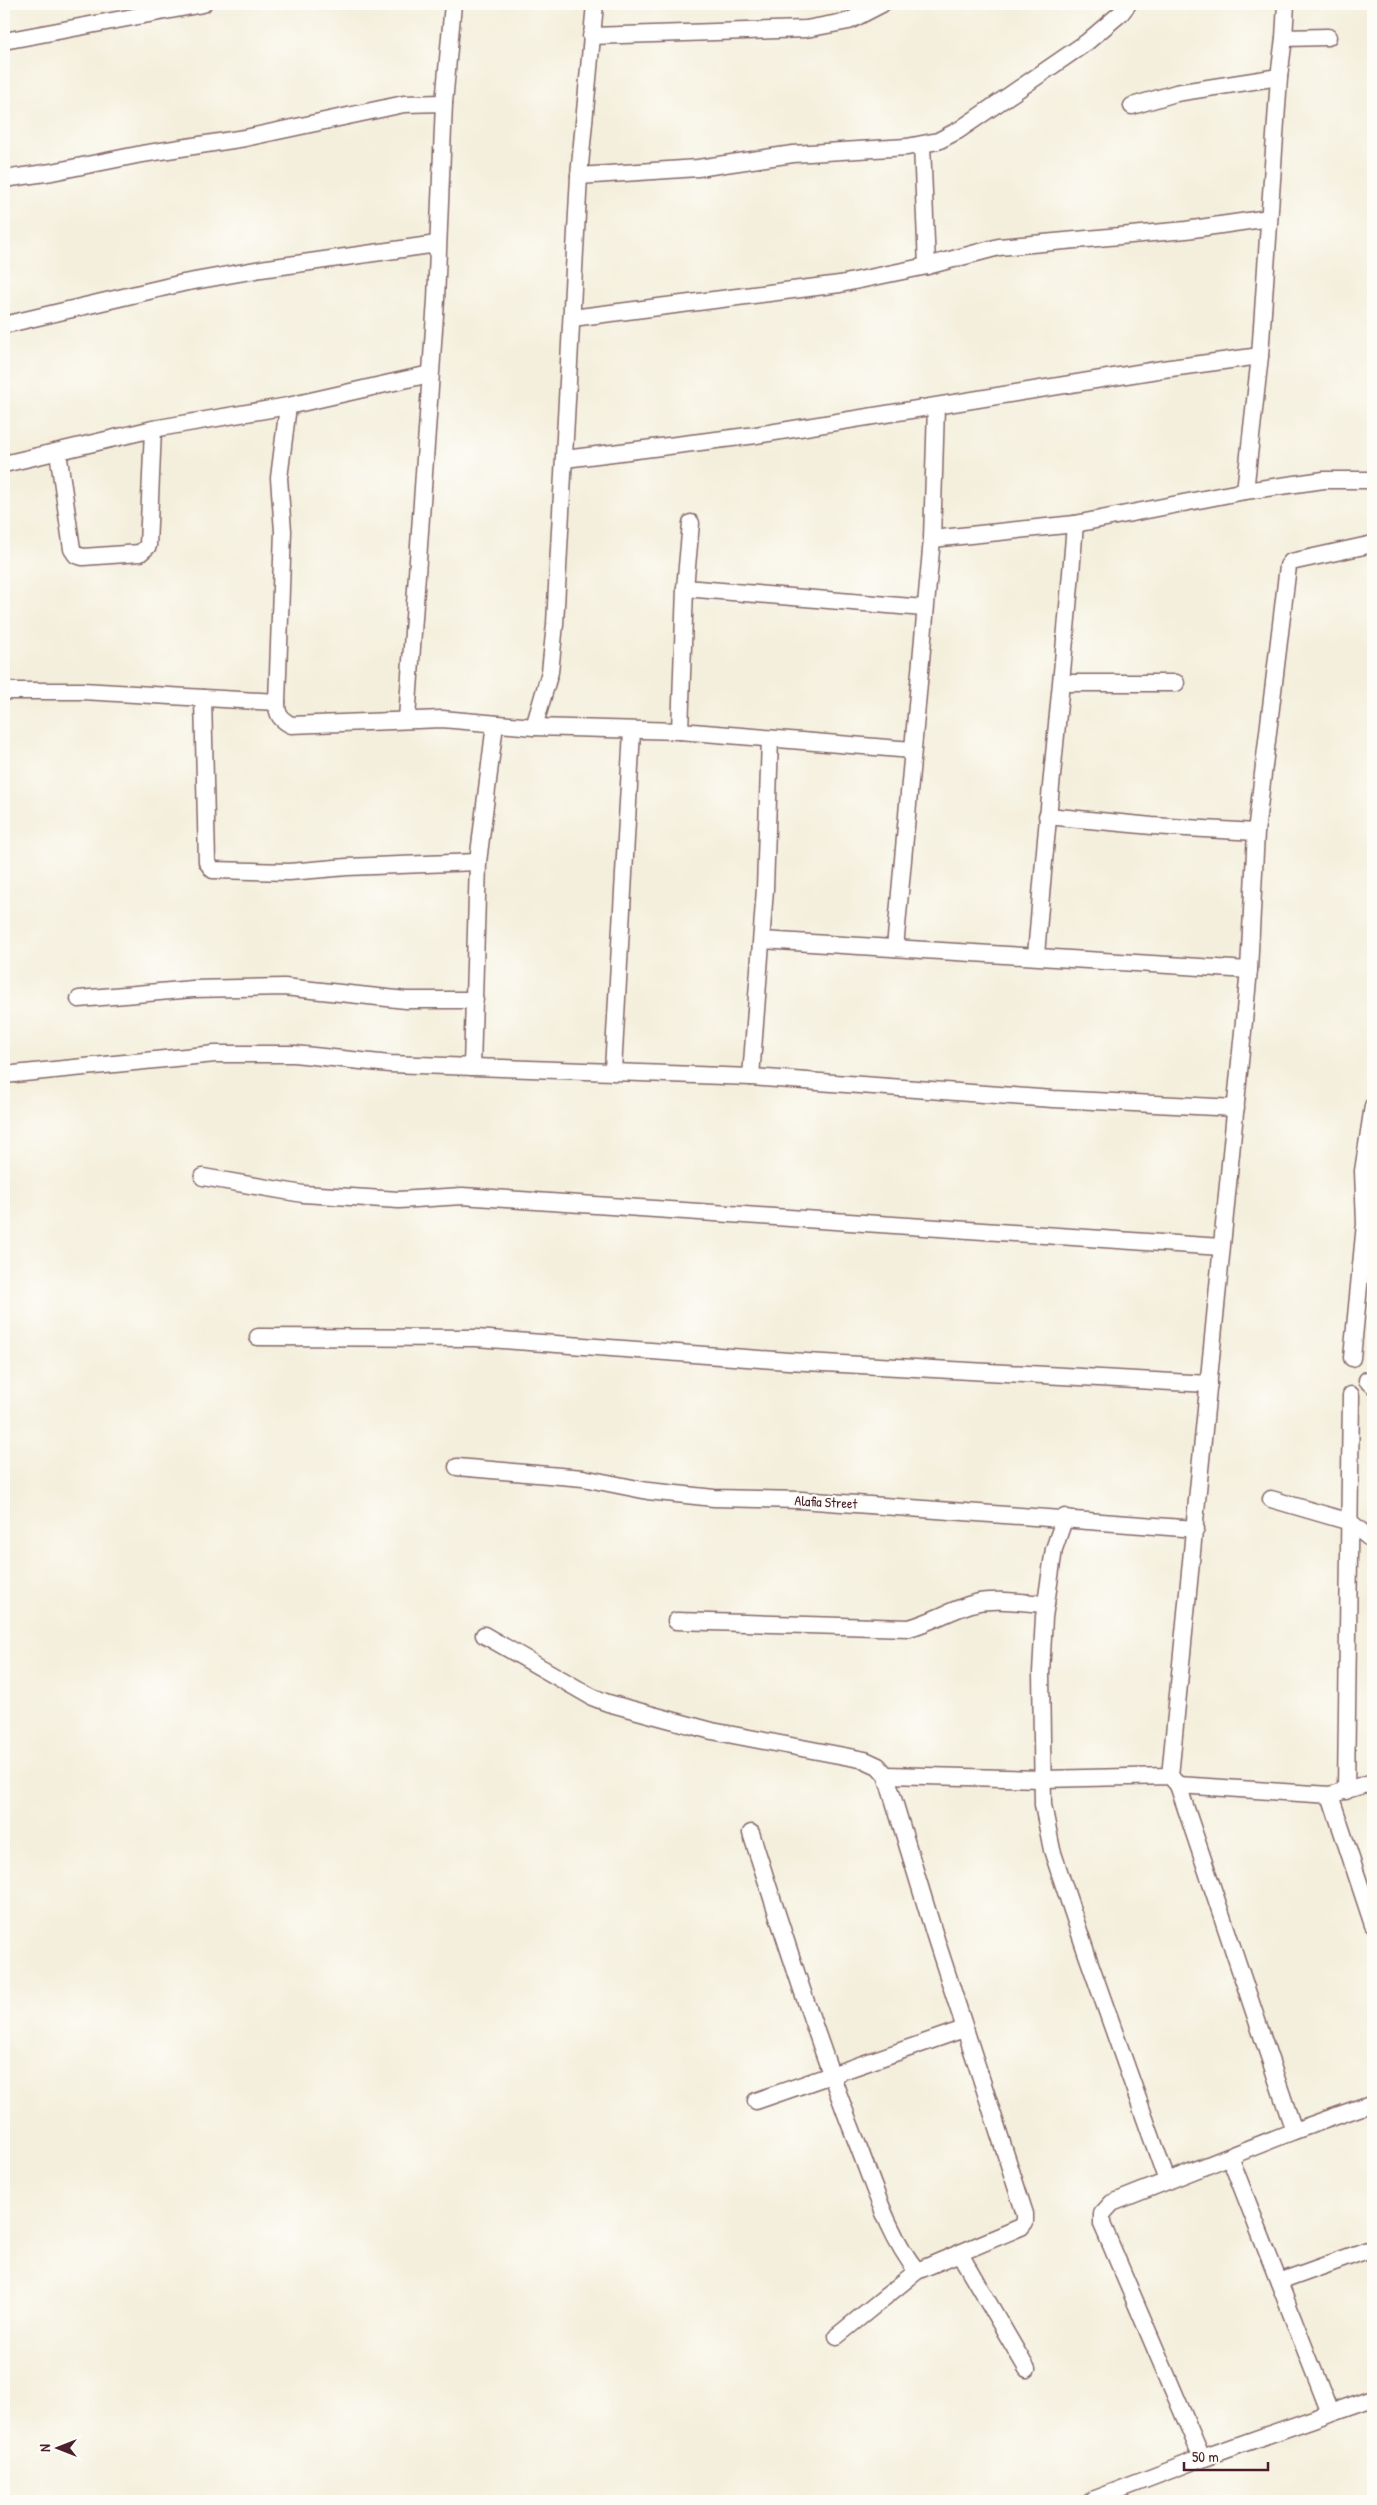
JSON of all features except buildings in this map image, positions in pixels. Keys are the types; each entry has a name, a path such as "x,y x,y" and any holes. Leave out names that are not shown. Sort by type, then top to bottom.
{"street":[{"path":"4,41 203,4"},
{"path":"407,719 436,300 444,102 453,4"},
{"path":"534,727 550,672 565,459 579,176 595,4"},
{"path":"592,36 806,30 850,20 882,4"},
{"path":"579,176 698,168 793,154 922,145 938,141 959,130 1087,42 1121,13 1128,4"},
{"path":"1245,491 1260,356 1279,77 1286,4"},
{"path":"1284,38 1328,37"},
{"path":"1132,106 1176,93 1279,77"},
{"path":"4,179 244,138 404,104 444,102"},
{"path":"922,145 927,266"},
{"path":"572,318 840,284 927,266 999,246 1186,230 1269,218"},
{"path":"4,325 183,283 261,268 437,244"},
{"path":"565,459 756,435 1163,369 1260,356"},
{"path":"4,464 153,430 288,406 430,374"},
{"path":"288,406 279,478 283,531 277,711 281,719 291,725 442,719 534,727 680,731 912,750"},
{"path":"895,948 924,608 932,539 936,407"},
{"path":"58,452 72,549 76,555 83,557 140,553 148,546 153,430"},
{"path":"932,539 1075,524 1245,491 1324,480 1373,480"},
{"path":"680,731 685,588 691,523"},
{"path":"1036,956 1047,816 1062,682 1075,524"},
{"path":"1294,2131 1174,1780 1221,1247 1249,970 1256,832 1288,566 1291,562 1373,544"},
{"path":"685,588 924,608"},
{"path":"1062,682 1176,682"},
{"path":"4,691 82,692 277,702"},
{"path":"203,698 207,862 213,870 290,872 478,862"},
{"path":"472,1067 478,862 495,724"},
{"path":"613,1070 632,731"},
{"path":"751,1077 762,940 770,739"},
{"path":"1047,816 1152,826 1256,832"},
{"path":"762,940 1249,970"},
{"path":"79,999 194,989 284,987 406,1000 475,1000"},
{"path":"4,1075 215,1054 294,1054 390,1064 613,1070 751,1077 1052,1100 1236,1108"},
{"path":"1352,1358 1365,1224 1363,1171 1373,1106"},
{"path":"203,1177 303,1194 399,1200 462,1196 1221,1247"},
{"path":"258,1337 476,1338 788,1361 1209,1384"},
{"path":"1346,1790 1351,1395"},
{"name":"Alafia Street","path":"457,1466 583,1478 648,1491 714,1498 801,1500 1065,1517 1196,1529"},
{"path":"1270,1499 1350,1522 1373,1542"},
{"path":"1065,1517 1054,1549 1046,1604 1041,1673 1043,1805 1052,1850 1167,2181"},
{"path":"676,1621 908,1628 926,1624 974,1604 988,1601 1046,1604"},
{"path":"484,1635 592,1697 608,1703 712,1730 865,1760 878,1766 886,1775 964,2029 1025,2214 1025,2222 1021,2227 917,2271 837,2336"},
{"path":"886,1775 1174,1780 1330,1795 1373,1782"},
{"path":"1330,1795 1373,1925"},
{"path":"751,1833 831,2076 876,2191 902,2248 917,2271"},
{"path":"756,2101 964,2029"},
{"path":"1202,2458 1102,2224 1102,2214 1112,2203 1294,2131 1373,2103"},
{"path":"1230,2157 1330,2413"},
{"path":"1279,2282 1373,2248"},
{"path":"960,2254 1027,2369"},
{"path":"1090,2501 1202,2458 1373,2398"}]}
